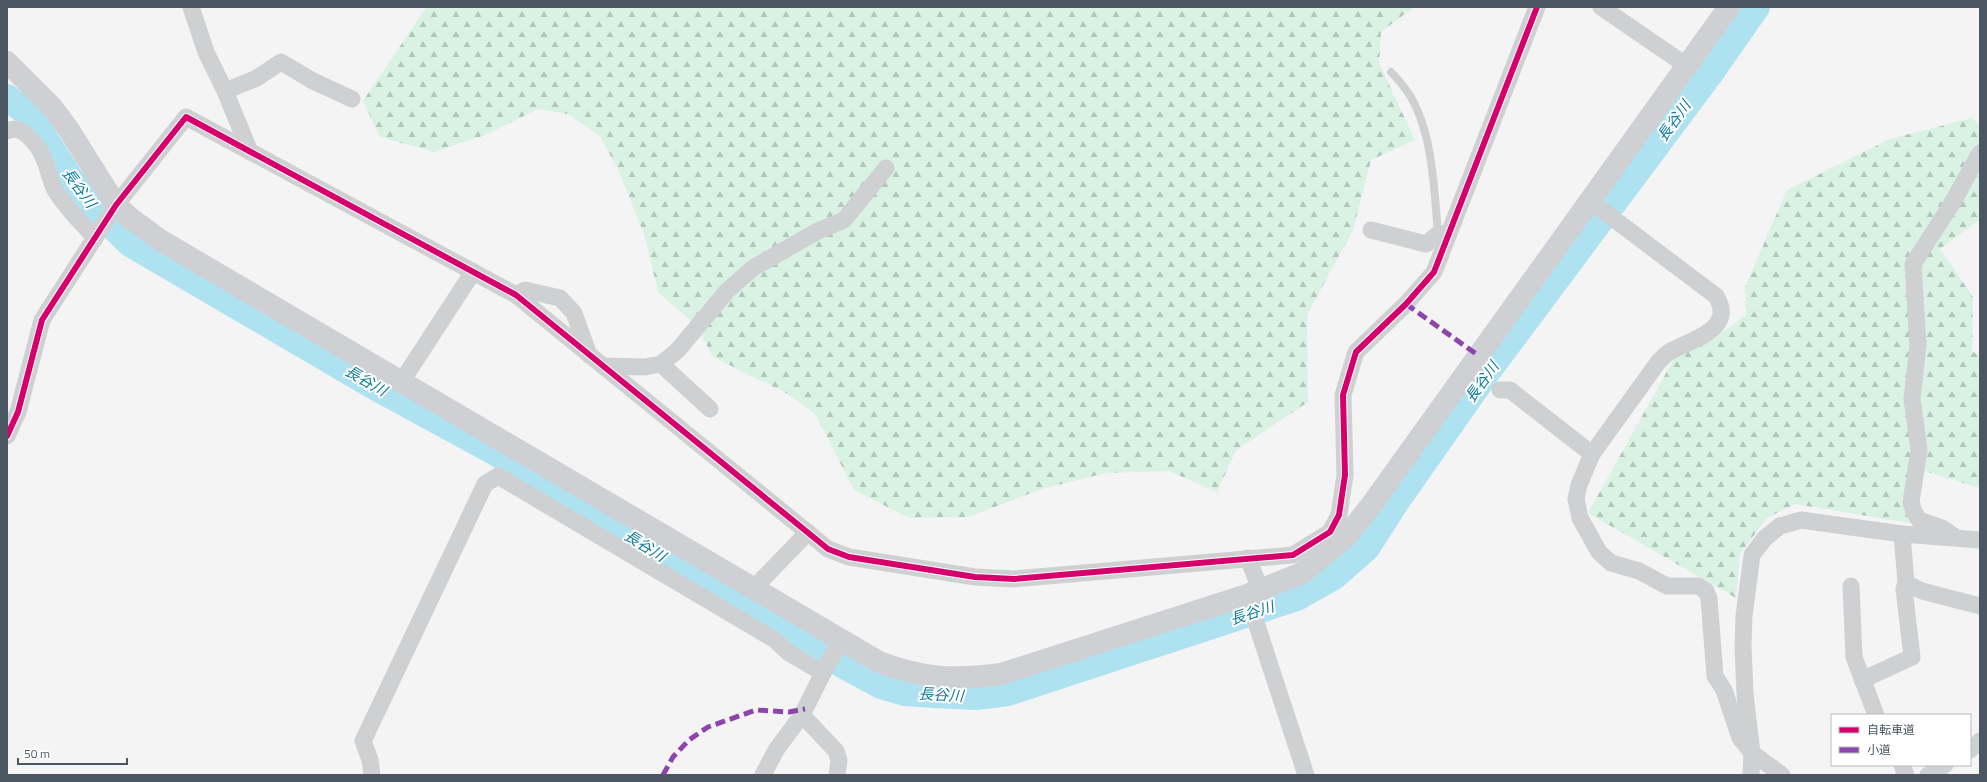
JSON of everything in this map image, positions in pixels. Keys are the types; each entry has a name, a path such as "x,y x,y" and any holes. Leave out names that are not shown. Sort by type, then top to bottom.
{"street":[{"path":"7,436 11,417 42,320 116,205 186,117 516,295 828,549 848,557 976,577 1014,579 1294,555 1330,532 1339,515 1345,474 1343,395 1356,352 1406,304 1434,272 1443,234 1537,7"},
{"path":"1600,7 1687,66"},
{"path":"7,62 52,107 69,130 116,205 129,217 160,240 402,381 840,641 879,662 907,672 946,678 973,678 1001,674 1253,592 1302,572 1347,536 1372,504 1729,7"},
{"path":"194,8 206,52 225,91 250,152"},
{"path":"225,91 257,78 281,62 314,81 352,99"},
{"path":"7,131 12,128 19,129 33,141 44,157 54,187 65,204 95,238"},
{"path":"1959,539 1942,528 1919,520 1914,512 1911,502 1919,450 1912,399 1918,345 1913,264 1951,205 1980,153"},
{"path":"604,366 645,367 661,364 678,350 727,291 753,268 816,232 844,220 886,168"},
{"path":"1590,202 1716,296 1721,305 1721,315 1710,332 1669,352 1659,361 1592,454 1578,485 1576,499 1580,518 1589,537 1599,552 1611,563 1639,571 1667,586 1698,586 1706,591 1709,599 1715,676 1724,690 1740,738 1752,753 1782,775"},
{"path":"1371,230 1426,244 1443,234"},
{"path":"402,381 473,272"},
{"path":"516,295 525,290 560,298 574,313 589,355"},
{"path":"661,364 710,409"},
{"path":"1500,390 1510,390 1592,454"},
{"path":"372,775 370,760 363,741 485,484 498,476 775,640 789,653 823,673"},
{"path":"1752,775 1752,753 1745,694 1743,646 1744,616 1752,555 1765,538 1780,526 1801,520 1902,534 1980,540"},
{"path":"753,589 808,532"},
{"path":"1862,680 1912,657 1904,589 1906,583 1902,534"},
{"path":"1248,558 1253,592 1306,775"},
{"path":"1906,583 1922,591 1980,606"},
{"path":"1852,586 1854,657 1876,714"},
{"path":"763,775 776,750 802,715 840,641"},
{"path":"802,715 836,752 839,760 837,775"},
{"path":"1971,749 1980,741"},
{"path":"1928,775 1943,766"}],"lane":[{"path":"1391,72 1408,92 1422,124 1430,152 1443,234"}],"green space":[{"path":"423,7 1414,7 1381,32 1379,63 1415,140 1371,160 1353,230 1307,315 1308,402 1236,450 1217,492 1169,471 1106,473 1042,489 968,517 909,518 854,490 816,415 788,394 713,357 696,325 658,292 645,237 619,171 600,136 568,114 538,109 485,135 434,152 380,137 363,101 425,9"},
{"path":"1972,118 1980,126 1980,219 1940,249 1973,297 1972,351 1980,356 1980,488 1911,467 1902,501 1910,523 1795,504 1767,518 1740,554 1736,598 1588,513 1675,357 1716,337 1746,315 1745,287 1787,190 1890,139"}],"waterway":[{"name":"長谷川","path":"7,97 32,118 70,177 94,209 130,244 371,385 494,452 807,646 881,686 905,693 976,697 1008,693 1297,598 1334,577 1367,548 1395,504 1487,373 1711,73 1757,7"}],"marked path":[{"path":"1406,304 1479,356"},
{"path":"663,775 673,757 689,740 708,727 756,710 789,712 805,709"}],"cycle path":[{"path":"7,436 18,412 42,320 116,205 186,117 516,295 828,549 849,557 975,577 1014,579 1293,555 1330,532 1339,515 1345,475 1343,395 1356,352 1406,304 1434,272 1537,7"}]}
